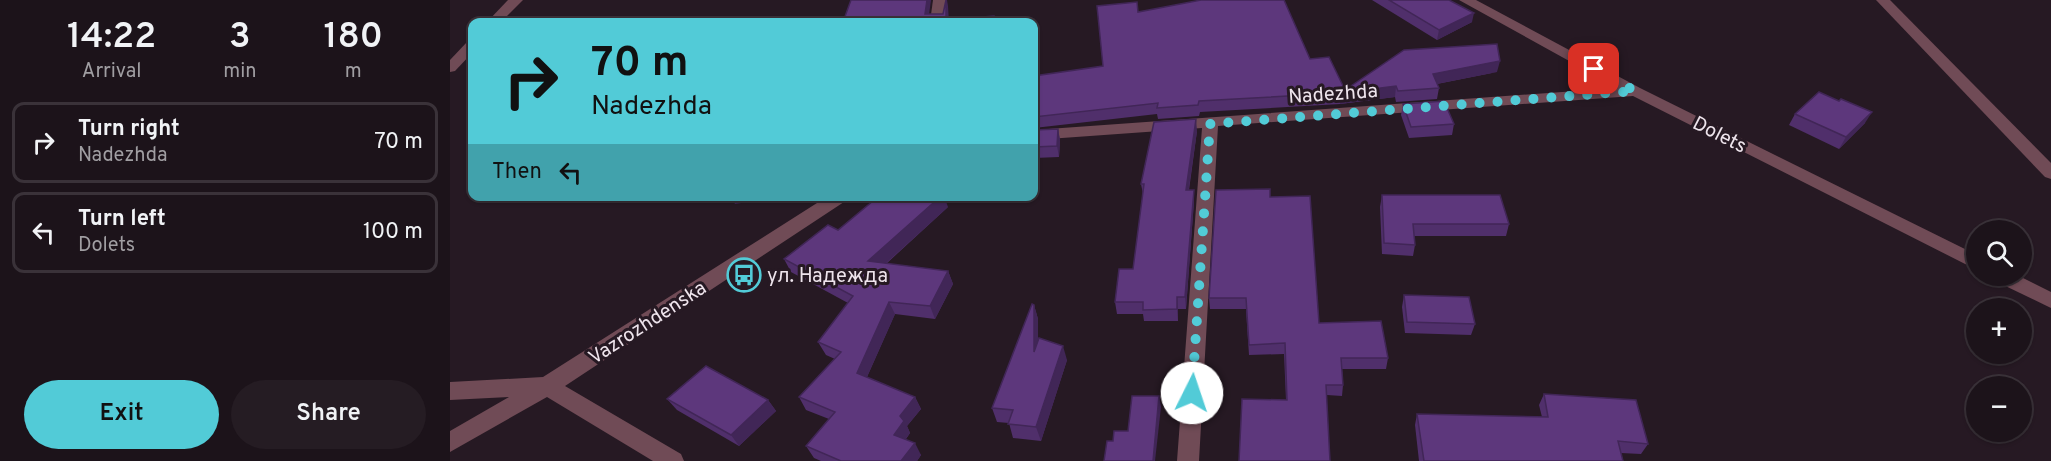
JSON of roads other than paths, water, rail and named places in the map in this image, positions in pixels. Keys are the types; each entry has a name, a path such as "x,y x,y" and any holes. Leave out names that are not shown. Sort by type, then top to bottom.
{"street":[{"path":"498,18 516,0"},
{"path":"938,18 940,0"},
{"path":"1883,0 2051,173"},
{"name":"Dolets","path":"1470,1 1635,91 1966,257"},
{"path":"450,68 468,49"},
{"name":"Nadezhda","path":"1038,135 1210,124 1635,91"},
{"path":"1188,461 1210,124"},
{"name":"Vazrozhdenska","path":"450,442 547,386 833,201"},
{"path":"2022,286 2051,301"},
{"path":"450,391 547,386 672,461"}],"place":[{"name":"ул. Надежда","path":"744,275"}]}
